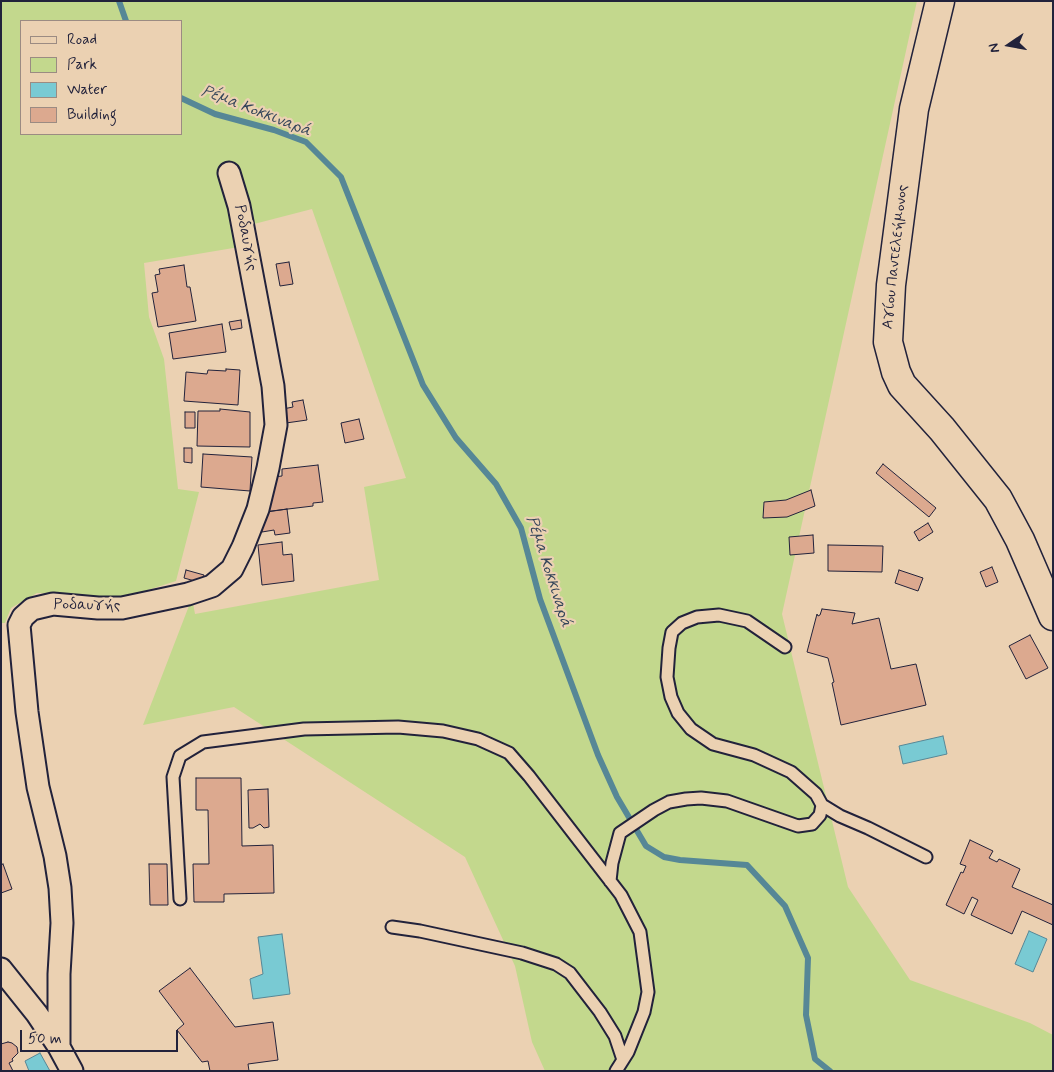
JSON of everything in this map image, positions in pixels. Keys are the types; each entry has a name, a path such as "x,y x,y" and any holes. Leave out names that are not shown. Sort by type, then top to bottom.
{"street":[{"name":"Αγίου Παντελεήμονος","path":"940,1 914,109 891,285 888,342 896,372 902,385 942,429 998,499 1020,540 1053,616"},
{"name":"Ροδαυγής","path":"59,1046 62,923 60,888 55,856 38,787 27,712 19,625 23,617 32,609 53,604 122,608 188,594 212,586 232,569 244,548 258,509 276,425 273,386 239,206 230,173"},
{"path":"1,969 37,1014 59,1046 72,1071"}],"lane":[{"path":"785,647 747,621 719,615 682,622 672,632 667,677 671,696 678,713 691,729 713,744 754,755 791,772 816,794 822,805 840,816 926,857"},
{"path":"180,899 173,777 180,756 204,742 304,729 398,727 443,730 478,740 509,753 529,776 621,895 640,932 648,992 644,1012 623,1060 616,1071"},
{"path":"610,881 612,863 620,833 669,802 686,798 727,801 798,826 812,824 820,815 822,805"},
{"path":"392,927 420,931 522,953 556,964 570,973 600,1012 615,1036 623,1060"}],"green space":[{"path":"1,1 917,1 782,614 848,887 910,980 1030,1023 1053,1035 1053,1071 545,1071 532,1042 515,966 465,857 234,707 143,725 192,598 195,614 379,580 364,487 406,478 312,209 254,224 257,244 144,263 149,317 164,359 178,489 199,492 176,581 123,598 37,593 11,608 5,623 1,623"}],"water":[{"path":"943,736 947,754 903,764 899,746"},
{"path":"1029,931 1047,939 1033,972 1015,964"},
{"path":"282,934 290,994 253,999 250,979 263,974 258,937"},
{"path":"40,1053 50,1071 29,1071 25,1061"}],"building":[{"path":"289,262 293,284 280,286 276,264"},
{"path":"184,265 187,287 190,287 196,321 158,327 152,293 158,292 155,275 160,274 159,269"},
{"path":"241,320 242,328 231,330 229,322"},
{"path":"222,324 226,352 173,359 169,333"},
{"path":"226,369 240,370 238,405 184,401 186,372 207,374 208,370 226,371"},
{"path":"303,400 307,420 286,423 283,409 293,407 292,402"},
{"path":"220,409 250,412 250,447 197,446 198,411 220,411"},
{"path":"185,412 195,412 195,428 185,428"},
{"path":"359,419 364,439 345,443 341,423"},
{"path":"184,448 192,448 192,463 184,462"},
{"path":"203,454 252,457 250,491 201,487"},
{"path":"883,464 936,508 929,517 876,473"},
{"path":"318,465 323,502 313,503 313,506 263,512 263,509 270,508 268,489 273,477 282,476 282,469"},
{"path":"811,490 815,506 787,517 763,518 764,502 786,500"},
{"path":"287,509 290,533 275,535 274,530 262,532 260,513"},
{"path":"928,523 933,532 919,541 914,532"},
{"path":"813,535 814,553 790,555 789,537"},
{"path":"282,542 283,555 292,554 294,581 262,585 258,545"},
{"path":"828,545 883,546 882,572 828,571"},
{"path":"992,567 998,582 986,587 980,572"},
{"path":"186,570 204,575 202,583 184,578"},
{"path":"899,570 923,578 918,591 895,583"},
{"path":"822,609 855,613 852,624 879,618 891,669 916,664 926,705 841,725 828,658 807,652 817,614 818,616 820,615"},
{"path":"1030,635 1048,668 1026,679 1009,646"},
{"path":"196,778 241,778 242,846 273,845 274,893 224,894 224,902 194,902 193,864 209,864 208,810 196,810"},
{"path":"268,789 269,827 264,828 260,824 249,828 248,790"},
{"path":"970,840 993,851 989,858 997,862 999,859 1020,869 1012,887 1053,905 1053,925 1022,911 1012,934 971,915 978,900 972,897 964,914 946,905 961,872 963,873 966,866 960,864"},
{"path":"3,864 12,889 1,893 1,865"},
{"path":"149,864 167,864 168,905 150,905"},
{"path":"190,968 235,1027 273,1022 278,1060 248,1064 249,1071 210,1071 208,1061 202,1062 177,1030 184,1024 159,991"},
{"path":"8,1042 17,1047 18,1053 12,1059 13,1061 9,1063 13,1071 1,1071 1,1044"}],"waterway":[{"name":"Ρέμα Κοκκιναρά","path":"119,1 126,20"},
{"name":"Ρέμα Κοκκιναρά","path":"182,98 215,114 274,130 306,142 341,177 423,385 456,438 496,484 521,528 540,599 598,755 617,797 646,846 664,857 747,865 785,906 808,958 806,1015 815,1059 830,1071"}]}
